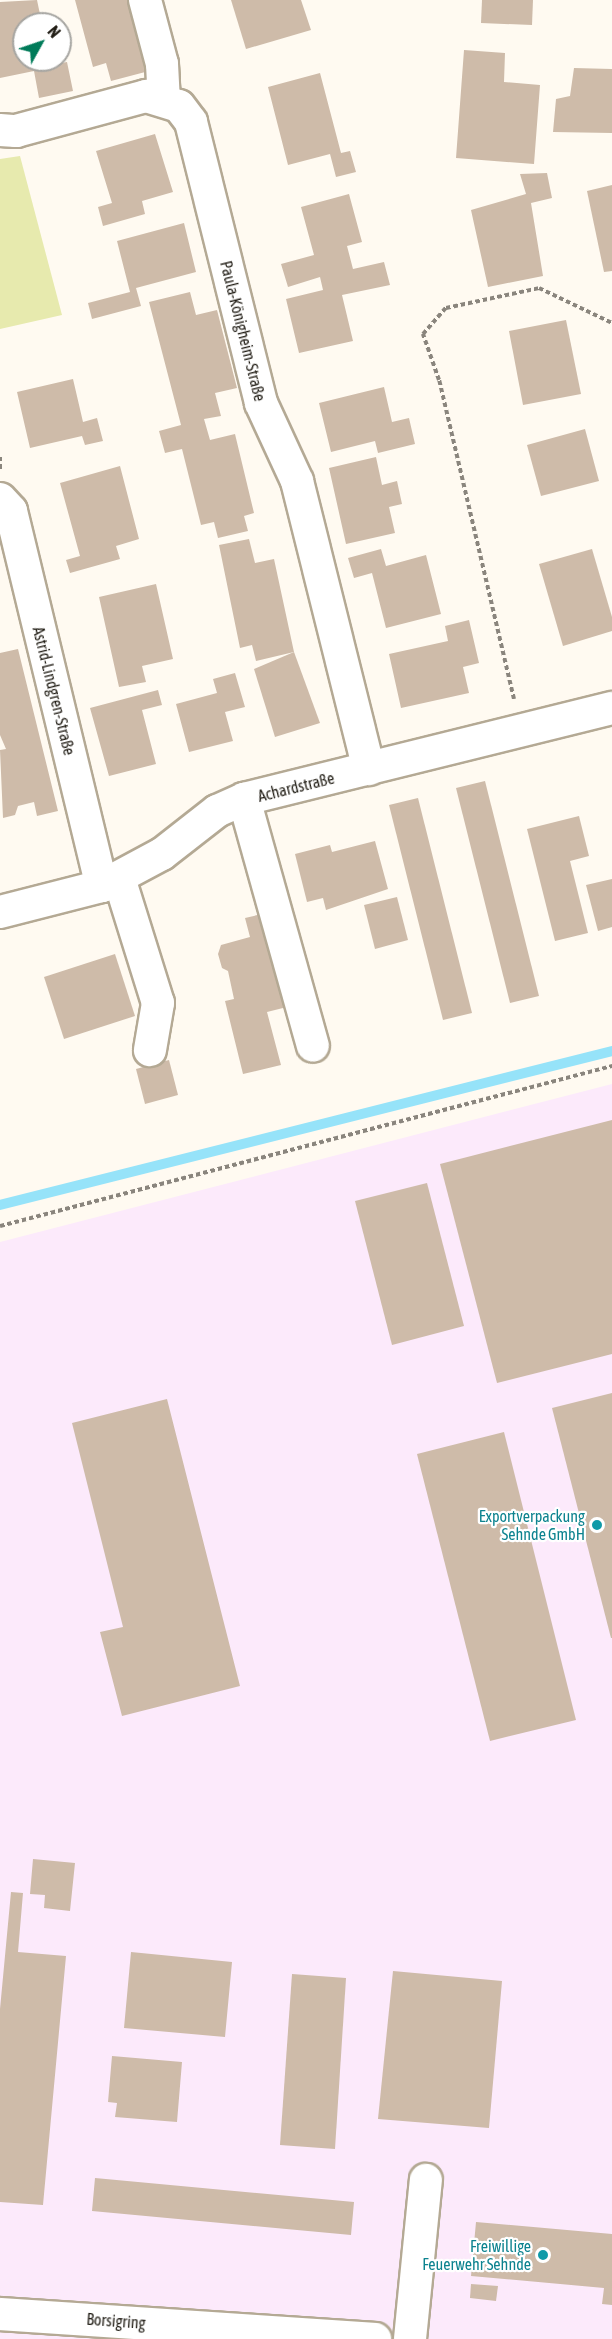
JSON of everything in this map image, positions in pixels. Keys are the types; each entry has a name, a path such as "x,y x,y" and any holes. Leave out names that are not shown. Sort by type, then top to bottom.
{"street":[{"path":"0,130 16,131 146,96 165,99 162,64 145,0"},
{"name":"Paula-Königheim-Straße","path":"165,99 179,106 191,122 261,404 297,481 369,769"},
{"name":"Astrid-Lindgren-Straße","path":"0,499 11,511 111,882 158,1003 150,1050"},
{"name":"Achardstraße","path":"0,912 111,882 162,854 217,811 244,799 612,708"},
{"path":"244,799 313,1046"},
{"path":"410,2339 426,2180"},
{"name":"Borsigring","path":"0,2313 375,2339"}],"path":[{"path":"522,732 439,380 423,334 446,308 539,288 612,323"},
{"path":"0,457 0,470"},
{"path":"0,1226 612,1066"}],"shaded area":[{"path":"612,1084 612,2339 0,2339 0,1242"}],"green space":[{"path":"20,156 62,315 0,329 0,159"}],"building":[{"path":"37,0 40,12 12,12 12,72 29,72 0,78 0,2"},
{"path":"75,0 131,0 149,71 111,81 106,63 93,67"},
{"path":"231,0 301,0 311,30 246,49"},
{"path":"482,0 533,0 532,25 481,23"},
{"path":"464,50 505,53 504,82 540,85 534,164 456,158"},
{"path":"574,68 612,69 612,133 553,132 556,99 570,96"},
{"path":"34,72 69,72 73,91 39,98"},
{"path":"320,73 341,153 350,151 356,172 336,177 330,154 288,165 268,87"},
{"path":"155,134 173,192 142,201 145,214 103,226 98,207 112,203 96,151"},
{"path":"547,173 552,198 531,203 543,276 488,287 471,210 526,194 520,174"},
{"path":"612,185 612,271 604,272 587,191"},
{"path":"349,194 362,242 347,246 353,269 384,262 390,285 342,295 353,341 299,353 286,299 323,290 320,277 288,287 281,264 314,255 301,207"},
{"path":"184,223 196,272 136,288 141,306 92,319 88,303 130,292 117,241"},
{"path":"190,292 196,315 217,310 237,388 215,393 221,416 204,419 210,440 235,434 254,513 244,516 248,531 218,538 214,522 201,525 182,449 165,453 159,431 181,425 149,302"},
{"path":"566,320 581,394 523,405 509,331"},
{"path":"73,379 83,422 97,418 103,441 85,445 82,436 30,448 17,392"},
{"path":"384,387 392,422 409,418 415,444 378,453 375,441 331,452 319,403"},
{"path":"585,429 599,481 541,496 527,445"},
{"path":"376,457 382,485 397,481 402,504 389,507 395,533 346,544 329,468"},
{"path":"120,466 139,539 116,546 120,559 70,573 66,560 80,556 60,483"},
{"path":"249,539 255,563 274,559 294,652 256,661 252,645 240,648 219,545"},
{"path":"381,549 386,566 426,555 441,614 386,628 372,573 354,578 348,558"},
{"path":"592,549 612,617 612,631 563,646 539,564"},
{"path":"156,584 173,659 142,666 146,682 119,687 99,597"},
{"path":"469,620 479,663 463,667 469,693 401,708 389,654 448,641 445,626"},
{"path":"18,649 58,811 37,816 34,802 18,806 15,815 3,818 0,750 6,749 0,735 0,653"},
{"path":"294,652 320,723 275,737 254,669"},
{"path":"235,673 245,707 225,712 233,741 189,752 176,704 217,693 213,679"},
{"path":"158,690 162,705 142,710 156,764 109,776 90,708"},
{"path":"485,781 539,996 510,1003 456,788"},
{"path":"418,798 472,1013 443,1020 389,805"},
{"path":"579,816 589,856 570,861 588,933 555,941 527,829"},
{"path":"375,841 388,889 326,910 323,898 307,902 295,854 330,845 332,852"},
{"path":"612,879 612,927 598,931 586,885"},
{"path":"397,897 408,940 375,949 364,905"},
{"path":"266,913 287,1007 267,1012 281,1065 243,1074 225,1001 234,999 228,971 222,968 218,954 221,945 250,937 245,918"},
{"path":"115,954 135,1016 64,1039 44,977"},
{"path":"169,1060 178,1095 145,1104 136,1069"},
{"path":"612,1120 612,1354 497,1383 440,1164"},
{"path":"427,1183 464,1326 392,1345 355,1201"},
{"name":"Exportverpackung Sehnde GmbH","path":"612,1393 612,1638 611,1638 552,1408"},
{"path":"167,1399 240,1686 122,1716 100,1632 123,1627 72,1423"},
{"path":"504,1432 576,1720 490,1741 417,1454"},
{"path":"33,1859 75,1863 70,1911 44,1908 45,1895 30,1894"},
{"path":"11,1892 23,1893 18,1952 66,1956 43,2205 0,2202 0,2009"},
{"path":"131,1952 232,1962 225,2037 124,2028"},
{"path":"393,1971 502,1981 489,2128 378,2119"},
{"path":"292,1974 346,1978 335,2149 280,2145"},
{"path":"112,2056 182,2062 177,2122 115,2117 117,2103 108,2102"},
{"path":"95,2178 354,2202 351,2235 92,2211"},
{"name":"Freiwillige Feuerwehr Sehnde","path":"476,2222 612,2234 612,2305 602,2304 604,2288 471,2276"},
{"path":"471,2284 498,2286 496,2301 470,2298"}],"waterway":[{"path":"0,1205 612,1051"}],"place":[{"name":"Exportverpackung Sehnde GmbH","path":"597,1525"},
{"name":"Freiwillige Feuerwehr Sehnde","path":"543,2255"}]}
